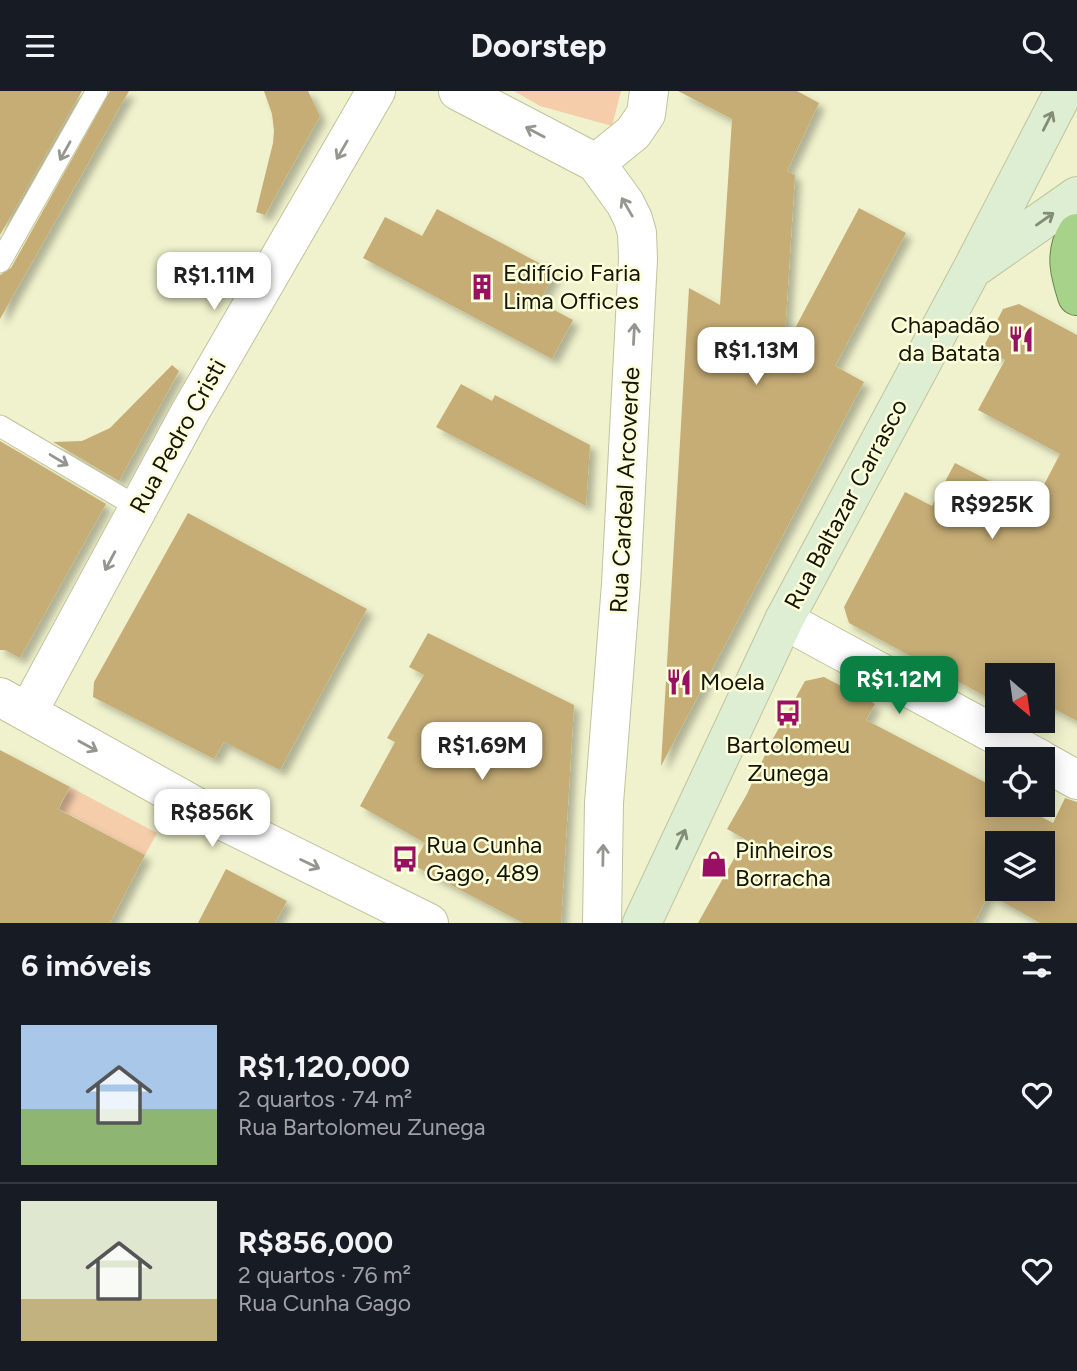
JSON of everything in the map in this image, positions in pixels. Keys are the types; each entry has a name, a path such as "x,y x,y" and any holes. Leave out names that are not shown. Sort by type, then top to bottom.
{"highway":[{"path":"1077,233 1071,243 1069,269 1077,296"}],"main road":[{"name":"Rua Baltazar Carrasco","path":"642,923 784,620 1064,91"},
{"path":"972,269 1077,196"}],"street":[{"name":"Rua Pedro Cristi","path":"14,705 139,508 196,403 376,91"},
{"path":"458,91 596,163 633,133 646,114 649,91"},
{"name":"Rua Cardeal Arcoverde","path":"596,163 625,203 633,219 637,233 638,259 621,584 604,803 602,923"},
{"path":"784,620 1018,747"},
{"path":"14,705 213,816 429,923"},
{"path":"1055,767 1077,780"}],"lane":[{"path":"0,262 97,91"},
{"path":"0,426 139,508"}],"shaded area":[{"path":"514,91 621,91 612,126 540,106"},
{"path":"70,787 157,833 145,855 59,809"}],"building":[{"path":"0,91 82,91 0,235"},
{"path":"110,91 129,91 0,319 0,275 11,268"},
{"path":"264,91 308,91 320,116 265,215 256,212 274,131 272,114"},
{"path":"678,91 797,91 819,103 787,171 795,175 784,349 859,208 906,233 835,366 864,382 661,766 689,288 720,305 732,119"},
{"name":"Edifício Faria Lima Offices","path":"437,209 556,272 539,302 573,320 552,359 363,258 385,217 422,236"},
{"path":"1019,304 1077,335 1077,721 1055,709 1055,663 985,663 985,696 849,623 844,607 905,492 932,506 955,463 1034,504 1060,454 978,410 1005,360 983,348 1003,309"},
{"path":"172,365 179,371 119,481 53,442 82,441 110,428"},
{"path":"461,384 492,401 495,395 590,445 586,506 436,427"},
{"path":"0,441 106,504 20,658 0,650"},
{"path":"188,513 367,609 280,770 224,742 214,759 93,697 94,682"},
{"path":"428,633 574,705 561,923 523,923 413,865 425,843 360,806 395,742 387,738 424,675 409,667"},
{"path":"824,677 875,704 866,720 985,782 985,817 1042,817 1053,823 1065,798 1077,802 1077,923 1040,923 1001,901 1055,901 1055,831 985,831 985,901 974,923 698,923 745,839 727,829 805,681"},
{"path":"0,750 70,787 58,809 145,855 110,923 0,923"},
{"path":"226,869 287,901 275,923 198,923"}],"place":[{"name":"Edifício Faria Lima Offices","path":"482,287"},
{"name":"Chapadão da Batata","path":"1021,339"},
{"name":"Moela","path":"679,682"},
{"name":"Bartolomeu Zunega","path":"788,713"},
{"name":"Rua Cunha Gago, 489","path":"405,859"},
{"name":"Pinheiros Borracha","path":"714,864"}]}
